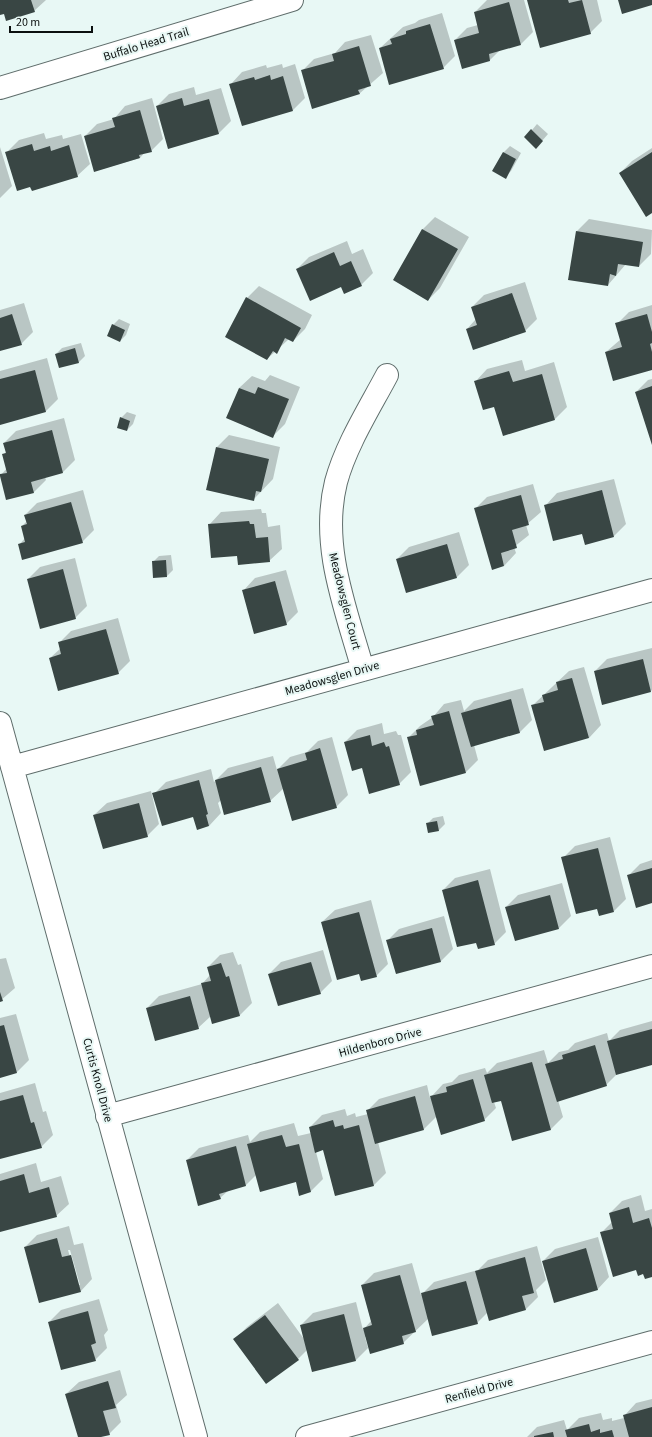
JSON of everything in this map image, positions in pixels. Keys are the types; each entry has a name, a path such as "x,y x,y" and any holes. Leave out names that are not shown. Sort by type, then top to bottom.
{"street":[{"name":"Buffalo Head Trail","path":"0,88 292,0"},
{"name":"Meadowsglen Court","path":"363,670 336,574 331,544 330,524 332,503 339,475 352,443 387,375"},
{"name":"Meadowsglen Drive","path":"12,767 652,590"},
{"name":"Curtis Knoll Drive","path":"0,723 196,1437"},
{"name":"Hildenboro Drive","path":"107,1116 652,966"},
{"name":"Renfield Drive","path":"306,1437 652,1342"}],"building":[{"path":"0,0 31,0 35,12 6,21 4,14 0,15"},
{"path":"527,0 568,0 569,3 582,0 591,34 540,48"},
{"path":"618,0 652,0 652,5 622,14"},
{"path":"509,2 521,45 489,54 490,61 462,69 454,40 479,33 474,12"},
{"path":"430,24 444,69 389,85 379,48 392,44 390,39 406,34 406,31"},
{"path":"359,46 371,86 358,90 360,94 312,109 301,70 334,61 332,54"},
{"path":"270,75 271,80 283,76 293,111 242,126 229,84 254,77 255,80"},
{"path":"182,98 184,106 209,99 219,134 168,149 156,106"},
{"path":"140,110 152,152 139,155 140,158 94,172 84,136 115,127 112,118"},
{"path":"531,129 543,141 536,149 524,137"},
{"path":"32,144 34,151 50,146 51,151 69,145 78,177 32,191 30,187 17,191 5,152"},
{"path":"503,152 516,159 506,179 492,171"},
{"path":"652,152 652,213 646,217 619,173"},
{"path":"422,229 458,249 428,301 393,280"},
{"path":"576,231 643,242 639,267 618,264 616,276 610,274 608,286 568,280"},
{"path":"334,252 340,266 351,261 362,286 344,294 341,287 310,301 296,269"},
{"path":"512,293 526,332 473,350 466,329 477,325 471,307"},
{"path":"246,297 301,328 293,342 285,338 277,354 273,351 267,360 225,337"},
{"path":"12,314 22,345 0,351 0,318"},
{"path":"647,314 652,332 652,343 650,344 652,352 652,370 613,381 605,352 622,347 615,323"},
{"path":"112,324 125,330 120,342 107,336"},
{"path":"75,348 79,363 59,368 55,354"},
{"path":"35,370 46,412 0,425 0,379"},
{"path":"509,371 513,382 542,374 555,420 503,436 494,407 483,410 474,381"},
{"path":"652,386 652,445 635,392"},
{"path":"258,387 289,399 273,438 226,418 239,388 255,394"},
{"path":"120,417 130,421 127,431 117,428"},
{"path":"52,430 63,473 31,482 34,493 6,500 0,476 0,474 7,473 2,454 6,453 3,443"},
{"path":"216,447 269,459 261,492 256,491 254,501 206,490"},
{"path":"602,490 614,537 585,545 582,534 553,541 544,505"},
{"path":"521,495 529,525 512,530 517,548 501,553 504,566 492,570 474,508"},
{"path":"71,502 83,543 22,560 18,544 25,542 21,526 27,524 24,515"},
{"path":"249,521 250,524 254,524 256,538 268,537 270,562 238,565 237,556 211,558 208,524"},
{"path":"447,544 457,578 406,593 396,559"},
{"path":"166,560 167,577 153,578 152,561"},
{"path":"63,569 76,619 40,629 27,579"},
{"path":"275,581 287,625 254,634 242,590"},
{"path":"106,629 119,674 58,691 49,658 61,654 58,642"},
{"path":"643,659 651,692 602,705 594,671"},
{"path":"572,678 589,738 544,751 531,705 544,702 542,695 558,690 556,682"},
{"path":"511,699 520,733 471,747 461,713"},
{"path":"449,711 466,773 420,786 407,737 417,735 416,730 434,725 431,716"},
{"path":"370,735 372,746 384,742 386,747 389,746 400,785 369,794 362,768 352,771 344,742"},
{"path":"320,748 337,808 292,821 277,769 307,760 305,753"},
{"path":"261,767 271,802 224,815 215,780"},
{"path":"199,780 208,814 206,815 209,826 197,830 193,817 162,826 152,793"},
{"path":"139,803 148,837 103,849 93,815"},
{"path":"437,821 439,831 428,833 426,823"},
{"path":"598,848 614,912 599,916 597,909 576,914 561,857"},
{"path":"652,868 652,903 636,908 627,875"},
{"path":"478,880 495,945 478,949 476,943 457,947 442,890"},
{"path":"550,895 559,929 515,941 505,907"},
{"path":"359,912 377,977 361,981 359,974 337,980 321,922"},
{"path":"432,928 441,962 396,974 386,940"},
{"path":"311,962 321,994 278,1006 268,974"},
{"path":"221,963 226,977 229,976 240,1016 212,1024 201,983 211,981 207,967"},
{"path":"0,992 3,1001 0,1002"},
{"path":"190,996 199,1029 155,1041 146,1008"},
{"path":"4,1025 17,1073 0,1078 0,1026"},
{"path":"652,1029 652,1065 616,1075 607,1041"},
{"path":"595,1045 607,1086 557,1102 545,1064 563,1059 562,1055"},
{"path":"532,1062 551,1130 512,1141 501,1101 492,1103 484,1075"},
{"path":"473,1079 485,1121 441,1135 430,1096 447,1092 446,1087"},
{"path":"23,1095 31,1123 34,1122 42,1148 0,1159 0,1101"},
{"path":"415,1096 424,1130 375,1144 366,1110"},
{"path":"333,1120 335,1127 343,1125 344,1129 359,1125 374,1186 335,1196 323,1150 315,1153 309,1127"},
{"path":"282,1135 286,1147 299,1144 311,1192 299,1196 296,1182 260,1192 247,1144"},
{"path":"236,1146 246,1186 219,1194 221,1199 198,1206 186,1160"},
{"path":"24,1174 29,1193 49,1187 57,1217 0,1232 0,1181"},
{"path":"629,1207 633,1223 649,1218 652,1228 652,1277 645,1279 643,1274 638,1276 636,1270 613,1277 600,1232 613,1229 609,1213"},
{"path":"57,1238 62,1257 71,1255 81,1292 39,1303 24,1247"},
{"path":"586,1248 598,1290 554,1303 542,1261"},
{"path":"525,1257 534,1293 522,1296 526,1310 489,1321 475,1271"},
{"path":"400,1275 416,1332 402,1336 404,1344 370,1354 363,1328 372,1325 361,1285"},
{"path":"466,1281 478,1324 432,1336 421,1293"},
{"path":"88,1311 96,1343 91,1345 96,1361 61,1370 48,1322"},
{"path":"344,1314 356,1361 312,1372 300,1325"},
{"path":"265,1315 299,1360 266,1384 233,1339"},
{"path":"108,1381 116,1408 103,1411 110,1435 101,1437 78,1437 65,1394"},
{"path":"652,1407 652,1437 629,1437 623,1415"},
{"path":"589,1424 591,1432 600,1429 600,1433 612,1430 614,1437 567,1437 565,1430"},
{"path":"553,1432 554,1437 534,1437 534,1436"}]}
